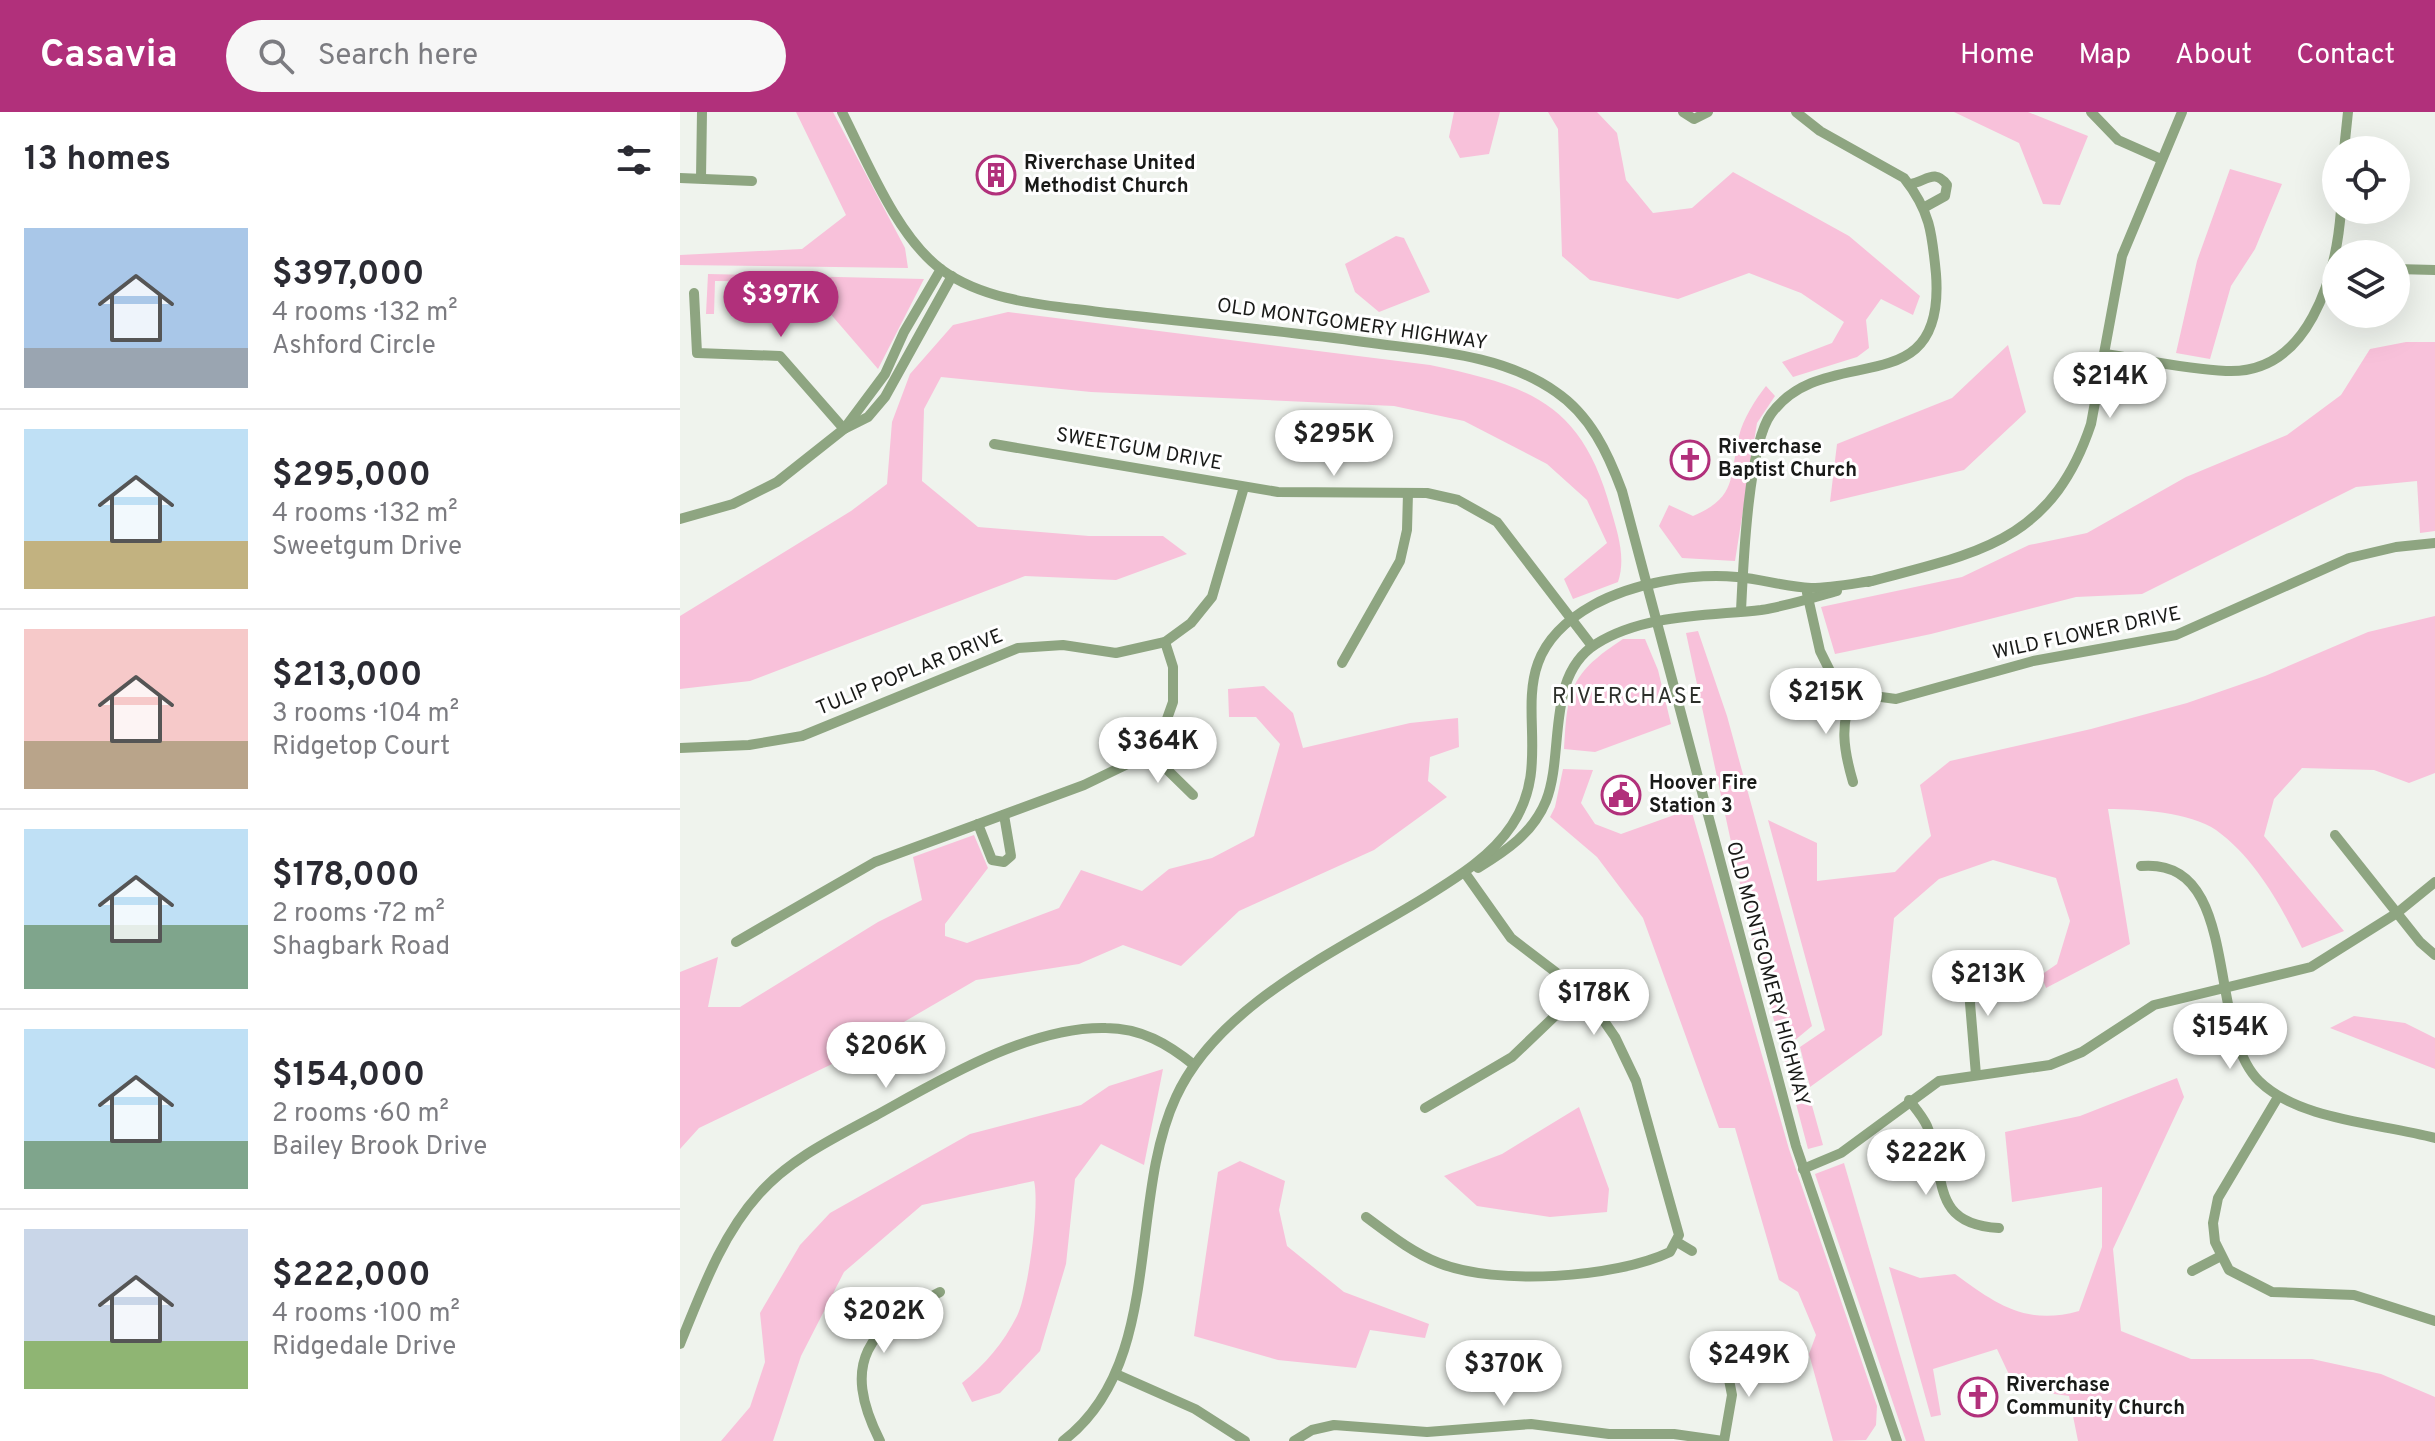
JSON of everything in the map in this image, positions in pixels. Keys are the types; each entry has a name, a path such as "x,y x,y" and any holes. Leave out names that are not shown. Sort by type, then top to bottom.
{"street":[{"path":"701,178 702,112"},
{"name":"OLD MONTGOMERY HIGHWAY","path":"842,112 903,225 925,255 952,276 986,292 1027,302 1463,356 1525,374 1559,393 1599,438 1622,491 1649,586 1703,807 1803,1169 1897,1441"},
{"path":"1683,112 1694,119 1708,112"},
{"path":"1741,611 1761,440 1769,416 1801,387 1908,355 1933,326 1938,299 1934,247 1925,207 1909,184 1890,169 1806,123 1796,112"},
{"path":"2091,112 2118,140 2161,159"},
{"path":"1063,1441 1093,1413 1116,1374 1129,1329 1162,1137 1176,1097 1194,1065 1226,1026 1248,1007 1515,844 1540,813 1553,781 1565,687 1580,659 1592,646 1606,638 1659,623 1808,600 1953,561 1983,550 2019,529 2058,491 2084,445 2097,400 2122,256 2182,112"},
{"path":"2345,136 2348,112"},
{"path":"1909,184 1931,175 1942,179 1947,185 1945,196 1925,207"},
{"path":"680,178 752,181"},
{"path":"844,429 885,374 904,332 941,269"},
{"path":"2410,269 2435,270"},
{"path":"680,519 733,504 777,482 844,429 868,417 885,397 952,276"},
{"path":"2105,354 2227,371 2272,362 2305,335 2322,289"},
{"path":"694,293 697,353 780,356 844,429"},
{"name":"SWEETGUM DRIVE","path":"994,444 1244,487 1324,495 1408,493 1458,500 1497,522 1592,646"},
{"name":"TULIP POPLAR DRIVE","path":"680,748 749,745 802,736 1018,648 1063,645 1116,653 1165,642 1191,623 1212,597 1244,487"},
{"path":"1342,663 1400,561 1407,530 1408,493"},
{"name":"WILD FLOWER DRIVE","path":"1853,691 1876,699 1896,699 2033,661 2176,635 2349,558 2387,548 2435,543"},
{"path":"1465,873 1497,843 1521,809 1531,763 1533,675 1550,637 1571,618 1605,599 1649,586 1700,577 1743,578 1806,587 1871,581"},
{"path":"1806,587 1825,663 1838,680 1853,691 1844,717 1842,739 1853,782"},
{"path":"736,942 875,862 1120,769 1148,751 1163,730 1173,702 1173,667 1165,642"},
{"path":"1148,751 1193,795"},
{"path":"978,824 992,860 1004,862 1011,856 1011,850 1004,815"},
{"path":"2335,835 2435,955"},
{"path":"2141,866 2169,867 2196,889 2208,911 2232,1027 2244,1062 2278,1097 2303,1108 2435,1138"},
{"path":"1366,1217 1440,1264 1494,1274 1596,1273 1664,1255 1677,1242 1678,1226 1636,1081 1603,1019 1579,993 1511,938 1465,873"},
{"path":"1803,1169 1841,1153 1909,1100 1939,1081 2035,1069 2062,1062 2154,1005 2311,967 2397,913 2435,882"},
{"path":"1976,1075 1970,1003 1977,961"},
{"path":"1425,1108 1512,1057 1579,993"},
{"path":"680,1344 728,1237 761,1191 815,1149 942,1079 1006,1050 1097,1028 1148,1036 1170,1046 1194,1065"},
{"path":"2278,1097 2218,1198 2213,1223 2221,1256 2235,1276 2264,1290 2354,1295 2435,1321"},
{"path":"1909,1100 1928,1127 1942,1191 1953,1210 1969,1224 1999,1228"},
{"path":"1677,1242 1692,1251"},
{"path":"2192,1271 2221,1256"},
{"path":"880,1441 866,1415 861,1391 866,1354 872,1340 893,1318 940,1292"},
{"path":"1294,1441 1312,1430 1334,1425 1427,1432 1531,1424 1609,1434 1674,1434 1724,1441 1732,1395 1725,1359"},
{"path":"1116,1374 1195,1409 1245,1441"}],"shaded area":[{"path":"796,112 833,112 905,248 908,268 680,265 680,255 802,249 846,215"},
{"path":"1454,112 1500,112 1489,154 1460,158 1449,137"},
{"path":"1548,112 1597,112 1617,133 1626,180 1653,213 1692,208 1733,172 1849,236 1920,296 1913,315 1881,299 1866,320 1869,348 1857,357 1793,377 1782,362 1832,343 1844,322 1801,293 1749,273 1678,299 1590,280 1562,256 1558,129"},
{"path":"1954,112 2028,112 2088,136 2060,205 2043,204 2019,143"},
{"path":"2230,169 2282,184 2255,249 2231,286 2210,359 2176,353 2197,261"},
{"path":"1396,236 1404,238 1430,292 1379,312 1355,292 1345,264"},
{"path":"708,274 924,279 878,369 803,282 715,281 714,314 706,314"},
{"path":"1008,312 1430,365 1496,381 1524,392 1547,405 1585,445 1599,474 1614,519 1620,546 1618,582 1573,599 1564,579 1607,543 1587,500 1547,464 1464,421 1394,406 1091,392 941,377 924,409 922,481 978,527 1089,536 1163,536 1187,554 1116,580 1025,576 750,681 680,689 680,616 851,511 887,484 892,422 910,374 953,325"},
{"path":"2406,342 2435,342 2435,531 2420,533 2417,481 2356,487 2142,594 2076,597 1931,634 1835,654 1821,607 1962,577 2029,545 2087,533 2186,477 2287,435 2341,395 2370,349"},
{"path":"2008,345 2026,412 1964,470 1830,502 1837,444 1952,398"},
{"path":"1766,386 1775,396 1757,423 1735,561 1682,558 1659,526 1669,505 1693,516 1707,509 1725,493 1743,423"},
{"path":"2435,616 2435,773 2409,783 2374,770 2302,768 2274,799 2264,836 2344,931 2302,948 2255,869 2216,830 2178,815 2108,809 2130,944 2046,988 2041,975 2057,964 2070,921 2056,878 1993,860 1939,879 1894,918 1882,1035 1810,1087 1800,1047 1825,1030 1768,820 1817,843 1817,881 1895,872 1931,836 1920,785 1950,761 2091,729 2187,703 2265,676 2368,632"},
{"path":"1698,631 1727,716 1812,1026 1794,1041 1823,1145 1808,1149 1750,930 1686,633"},
{"path":"1623,639 1645,639 1658,670 1671,724 1595,752 1564,749 1567,711 1575,684 1592,662"},
{"path":"1264,686 1293,713 1303,748 1410,723 1458,718 1459,747 1430,757 1428,781 1447,797 1374,850 1239,911 1181,966 1123,945 1079,964 976,980 830,1065 699,1128 680,1149 680,972 718,957 708,1007 740,1007 878,922 922,900 913,857 974,835 988,868 945,924 945,936 967,943 1059,908 1081,870 1142,891 1169,869 1212,858 1254,836 1280,744 1256,717 1229,717 1228,689"},
{"path":"1563,769 1593,770 1581,803 1595,824 1621,834 1691,809 1789,1149 1877,1406 1876,1425 1866,1440 1833,1441 1809,1354 1816,1335 1798,1292 1779,1280 1735,1128 1719,1128 1643,918 1597,857 1550,817"},
{"path":"2354,1016 2405,1023 2435,1038 2435,1069 2330,1028"},
{"path":"1163,1069 1144,1165 1101,1144 1075,1179 1066,1264 1040,1351 1000,1393 972,1402 962,1383 1000,1344 1021,1305 1034,1228 1034,1181 922,1205 844,1272 801,1356 773,1441 721,1441 750,1407 765,1362 760,1313 800,1245 830,1213 970,1134 1081,1105 1109,1086"},
{"path":"2177,1078 2184,1097 2113,1249 2121,1331 2191,1359 2312,1359 2381,1374 2435,1397 2435,1441 2078,1441 2069,1396 2040,1392 2013,1383 1997,1349 1933,1369 1941,1415 1931,1417 1889,1267 1920,1278 1955,1274 1998,1303 2027,1314 2043,1316 2079,1311 2102,1247 2102,1187 2012,1202 2005,1132 2080,1116"},
{"path":"1579,1107 1609,1189 1607,1212 1550,1217 1477,1206 1444,1176 1502,1154"},
{"path":"1240,1161 1285,1181 1279,1210 1287,1246 1344,1292 1429,1324 1425,1338 1370,1330 1356,1368 1278,1360 1194,1336 1218,1172"},
{"path":"1844,1163 1925,1441 1906,1441 1815,1174"}],"place":[{"name":"Riverchase United Methodist Church","path":"996,175"},
{"name":"Riverchase Baptist Church","path":"1690,460"},
{"name":"Hoover Fire Station 3","path":"1621,795"},
{"name":"Riverchase Community Church","path":"1978,1397"}],"district":[{"name":"RIVERCHASE","path":"1628,697"}]}
